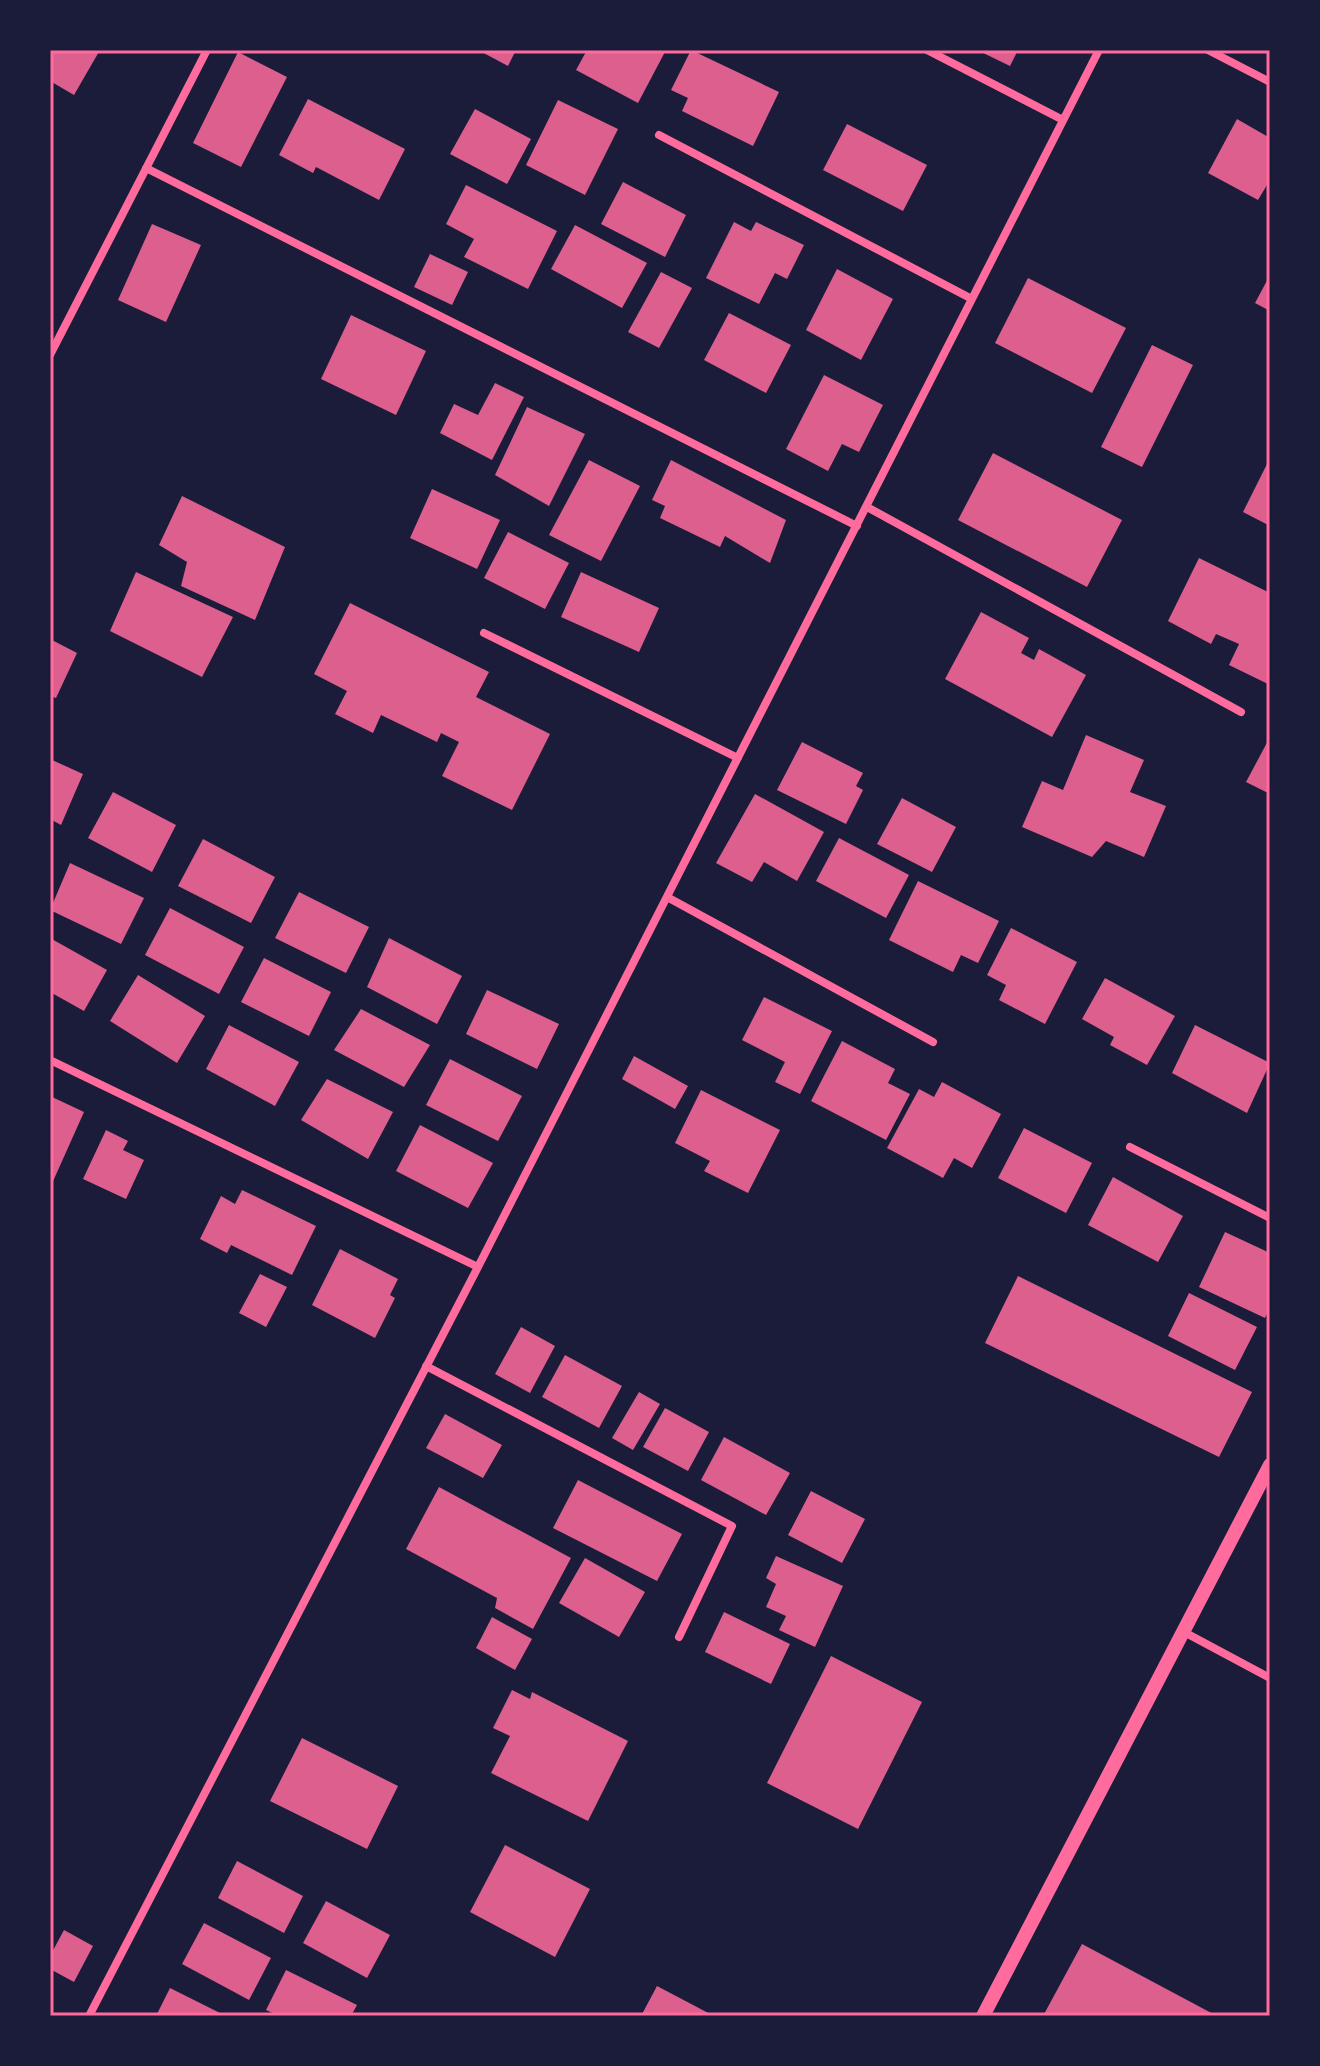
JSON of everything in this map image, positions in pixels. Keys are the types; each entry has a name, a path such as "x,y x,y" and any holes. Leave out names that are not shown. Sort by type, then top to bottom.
{"street":[{"path":"50,355 207,50"},
{"path":"927,50 1063,120"},
{"path":"89,2016 478,1267 1099,50"},
{"path":"1208,50 1270,82"},
{"path":"659,135 972,299"},
{"path":"146,168 857,526"},
{"path":"867,507 1241,712"},
{"path":"484,633 738,758"},
{"path":"667,897 933,1042"},
{"path":"50,1060 478,1267"},
{"path":"1130,1147 1270,1218"},
{"path":"426,1366 732,1526 679,1637"},
{"path":"983,2016 1270,1465"},
{"path":"1184,1632 1270,1678"}],"building":[{"path":"50,50 100,50 74,95 50,81"},
{"path":"478,50 516,50 508,66"},
{"path":"587,50 666,50 638,103 576,70"},
{"path":"691,50 779,92 753,146 682,111 688,98 671,90"},
{"path":"977,50 1018,50 1010,66"},
{"path":"238,52 287,77 241,167 193,143"},
{"path":"308,99 405,149 379,200 316,167 313,173 279,155"},
{"path":"558,100 618,129 585,195 526,165"},
{"path":"475,109 531,139 507,184 450,154"},
{"path":"1237,119 1270,138 1270,180 1258,200 1208,173"},
{"path":"847,124 927,165 903,211 823,170"},
{"path":"623,182 686,215 665,257 601,224"},
{"path":"466,185 557,231 528,289 464,257 474,239 446,224"},
{"path":"734,222 751,231 756,222 804,245 787,279 775,273 759,304 706,278"},
{"path":"152,224 201,245 166,322 118,300"},
{"path":"575,225 647,263 622,308 551,269"},
{"path":"430,254 468,272 452,305 414,287"},
{"path":"837,269 893,299 861,360 806,330"},
{"path":"661,272 692,288 659,348 628,332"},
{"path":"1270,275 1270,311 1255,303"},
{"path":"1028,278 1126,328 1092,393 995,343"},
{"path":"729,313 791,345 766,393 704,360"},
{"path":"351,315 426,351 396,415 321,379"},
{"path":"1152,345 1193,365 1142,467 1101,447"},
{"path":"824,375 883,405 859,452 842,444 828,471 786,449"},
{"path":"495,383 524,397 492,460 440,433 454,404 478,415"},
{"path":"527,407 585,434 549,506 495,475"},
{"path":"993,453 1122,520 1087,587 958,520"},
{"path":"589,460 640,486 601,561 549,535"},
{"path":"671,460 786,520 770,563 725,536 720,547 660,518 665,506 652,500"},
{"path":"1267,464 1270,466 1270,526 1243,512"},
{"path":"432,489 500,520 477,569 410,538"},
{"path":"182,496 285,547 255,620 181,586 187,562 159,545"},
{"path":"508,532 569,563 545,609 484,578"},
{"path":"1199,558 1270,593 1270,685 1229,665 1239,644 1216,634 1211,644 1168,621"},
{"path":"136,572 233,617 202,677 110,631"},
{"path":"581,572 659,608 639,652 561,617"},
{"path":"350,603 489,672 476,697 550,734 512,810 442,776 459,742 441,733 437,742 381,715 373,733 335,714 347,691 314,674"},
{"path":"981,612 1029,638 1021,653 1034,660 1039,649 1086,675 1052,737 945,679"},
{"path":"50,639 77,653 56,698 50,696"},
{"path":"1086,735 1144,760 1130,792 1166,806 1144,857 1106,841 1092,857 1022,827 1042,781 1063,790"},
{"path":"1270,737 1270,794 1246,782"},
{"path":"802,742 863,773 856,786 863,790 846,824 777,790"},
{"path":"50,759 83,774 61,825 50,819"},
{"path":"113,792 176,825 152,872 88,838"},
{"path":"755,794 824,832 797,881 764,862 752,882 716,863"},
{"path":"902,798 956,827 932,872 877,844"},
{"path":"839,838 909,875 886,918 816,881"},
{"path":"203,839 275,877 251,923 178,886"},
{"path":"70,863 144,898 121,944 50,910"},
{"path":"918,881 999,921 978,963 961,955 953,972 889,940"},
{"path":"299,892 369,927 346,973 275,938"},
{"path":"170,908 244,947 219,994 145,955"},
{"path":"1011,928 1077,962 1045,1024 999,1000 1006,985 987,975"},
{"path":"50,938 107,970 84,1011 50,992"},
{"path":"389,938 462,976 437,1024 367,987"},
{"path":"264,958 331,992 309,1036 241,1002"},
{"path":"138,975 205,1016 177,1063 110,1021"},
{"path":"1105,978 1175,1016 1147,1065 1110,1045 1114,1037 1082,1019"},
{"path":"487,990 559,1024 537,1069 466,1034"},
{"path":"764,997 832,1031 800,1094 775,1082 785,1062 742,1040"},
{"path":"361,1009 430,1045 404,1087 334,1050"},
{"path":"229,1025 299,1062 275,1106 206,1069"},
{"path":"1195,1025 1270,1063 1247,1113 1172,1073"},
{"path":"842,1041 895,1069 888,1083 910,1094 886,1140 811,1101"},
{"path":"634,1056 688,1086 675,1109 622,1079"},
{"path":"450,1059 522,1096 498,1141 426,1105"},
{"path":"327,1079 393,1112 368,1159 301,1120"},
{"path":"942,1082 1001,1114 972,1168 954,1158 943,1178 887,1148 919,1089 934,1097"},
{"path":"701,1090 780,1130 748,1193 704,1171 710,1161 675,1143"},
{"path":"50,1096 84,1112 50,1188"},
{"path":"420,1125 493,1163 468,1208 396,1171"},
{"path":"1024,1128 1092,1163 1066,1213 998,1178"},
{"path":"106,1130 128,1141 123,1150 144,1160 126,1199 83,1179"},
{"path":"1113,1177 1183,1216 1158,1262 1088,1225"},
{"path":"242,1190 316,1226 292,1275 231,1245 227,1253 200,1239 221,1196 235,1204"},
{"path":"1225,1232 1270,1253 1270,1307 1265,1318 1199,1287"},
{"path":"340,1249 398,1279 390,1295 395,1298 375,1338 312,1305"},
{"path":"260,1274 287,1287 266,1327 239,1313"},
{"path":"1018,1276 1252,1392 1219,1457 985,1343"},
{"path":"1189,1293 1257,1327 1235,1370 1168,1336"},
{"path":"521,1327 555,1346 530,1393 495,1374"},
{"path":"565,1355 622,1386 599,1428 542,1397"},
{"path":"639,1392 660,1404 633,1450 612,1438"},
{"path":"665,1408 709,1432 688,1471 643,1447"},
{"path":"445,1414 502,1445 483,1478 426,1448"},
{"path":"724,1437 790,1473 766,1515 701,1480"},
{"path":"578,1480 682,1534 657,1581 553,1528"},
{"path":"439,1487 571,1558 533,1629 495,1608 497,1598 406,1549"},
{"path":"811,1491 865,1519 842,1563 788,1535"},
{"path":"776,1556 843,1586 815,1647 779,1630 786,1616 766,1607 776,1584 766,1578"},
{"path":"585,1558 645,1592 619,1637 559,1603"},
{"path":"724,1612 790,1644 771,1684 705,1652"},
{"path":"492,1617 532,1639 515,1670 476,1648"},
{"path":"831,1656 922,1702 858,1829 767,1783"},
{"path":"512,1690 530,1699 532,1692 628,1741 588,1821 491,1773 510,1736 493,1728"},
{"path":"302,1738 398,1786 367,1849 270,1801"},
{"path":"505,1845 590,1889 555,1957 470,1912"},
{"path":"237,1861 303,1896 284,1933 218,1898"},
{"path":"326,1901 390,1935 367,1978 303,1943"},
{"path":"204,1923 271,1958 249,2000 182,1964"},
{"path":"64,1930 93,1946 74,1982 50,1969 50,1956"},
{"path":"1082,1944 1217,2016 1043,2016"},
{"path":"286,1970 357,2005 351,2016 279,2016 266,2010"},
{"path":"657,1986 714,2016 641,2016"},
{"path":"170,1988 226,2016 156,2016"}]}
